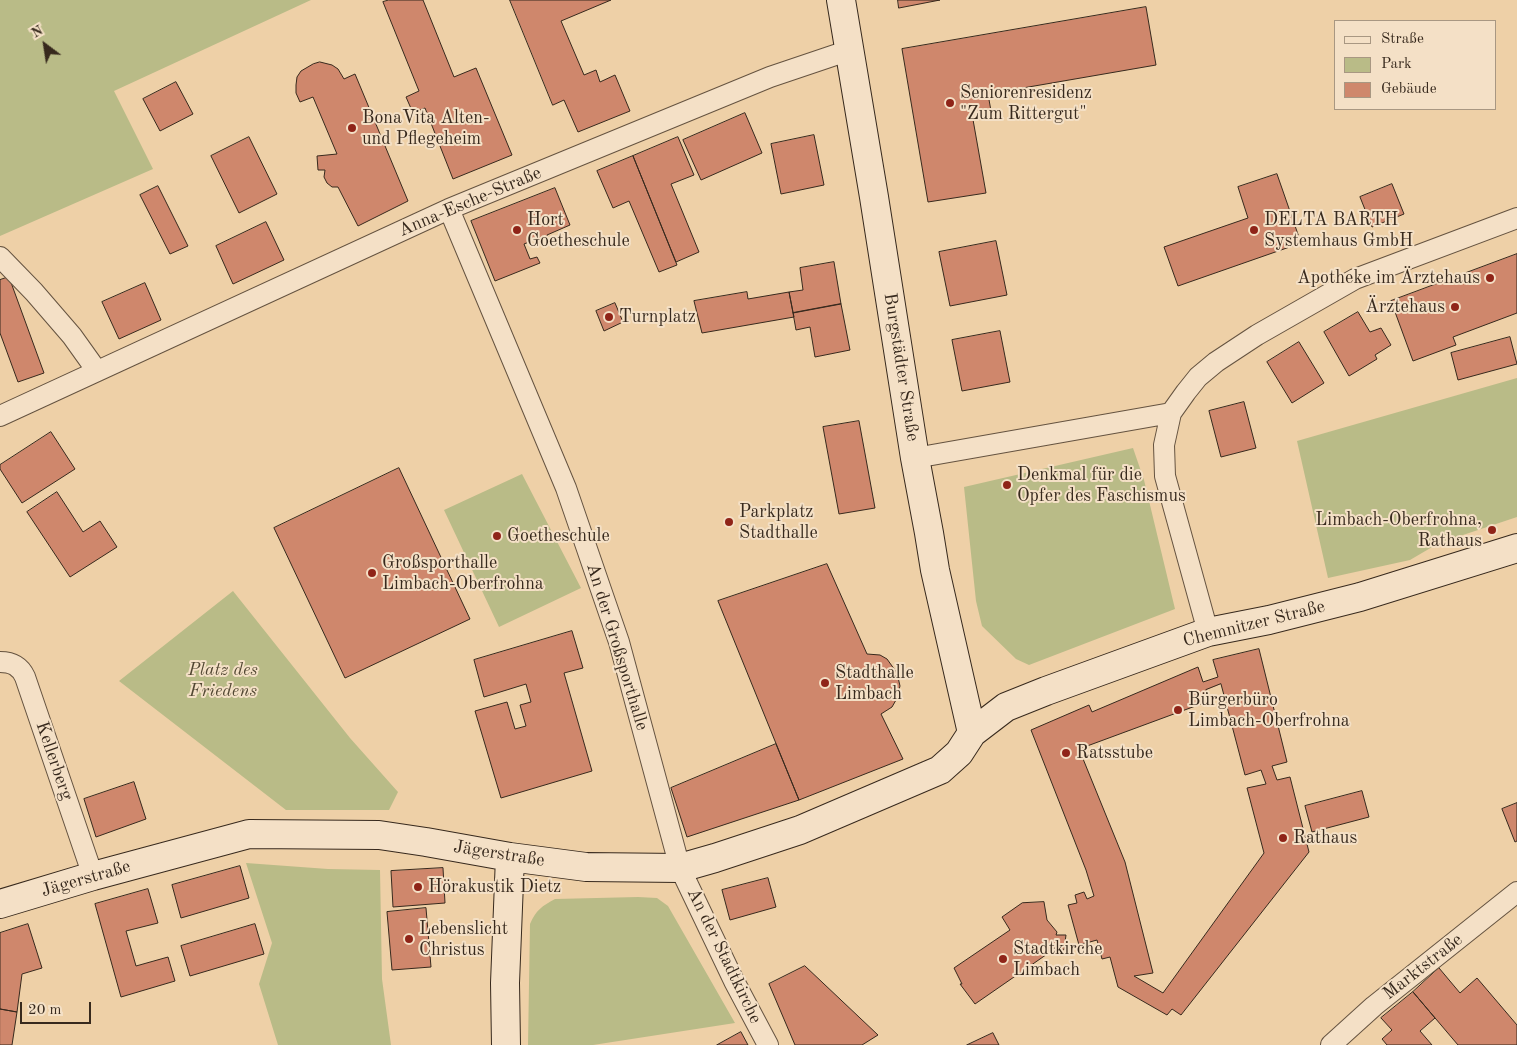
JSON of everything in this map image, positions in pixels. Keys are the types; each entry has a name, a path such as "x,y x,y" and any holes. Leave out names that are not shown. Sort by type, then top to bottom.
{"main road":[{"name":"Burgstädter Straße","path":"841,0 915,458 935,570 972,733"},
{"name":"Chemnitzer Straße","path":"972,733 1006,706 1208,632 1269,620 1360,597 1517,548"},
{"name":"Jägerstraße","path":"0,904 93,876 250,834 380,835 510,857 586,867 680,868 800,830 940,770 959,753 972,733"},
{"path":"506,1045 505,983 510,857"}],"street":[{"name":"Anna-Esche-Straße","path":"0,416 449,209 770,78 850,50"},
{"name":"An der Großsporthalle","path":"449,209 566,488 619,642 680,868"},
{"path":"1208,632 1166,476 1164,444 1171,413 1186,392 1198,377 1216,362 1257,335 1347,283 1517,218"},
{"path":"0,258 34,292 72,336 97,371"},
{"path":"915,458 1171,413"},
{"name":"Kellerberg","path":"0,662 15,664 22,669 93,876"},
{"name":"An der Stadtkirche","path":"680,868 734,981 768,1045"},
{"name":"Marktstraße","path":"1331,1045 1374,1006 1517,892"}],"green space":[{"path":"0,0 311,0 114,91 153,169 0,236"},
{"path":"1517,378 1517,517 1439,543 1410,560 1328,578 1297,441"},
{"path":"1133,448 1144,480 1175,609 1029,665 1016,659 982,626 976,601 964,487"},
{"path":"522,474 581,588 499,627 444,510"},
{"name":"Platz des Friedens","path":"233,591 350,738 398,792 389,810 286,810 119,681"},
{"path":"246,863 328,869 380,870 382,979 391,1045 278,1045 259,984 272,943"},
{"path":"657,898 668,906 735,1023 593,1045 528,1045 530,924 537,912 555,899"}],"building":[{"path":"389,0 423,0 454,77 476,68 512,155 453,179 425,108 413,113 406,97 419,91 383,2"},
{"path":"510,0 611,0 561,21 584,75 596,70 600,82 615,75 630,111 578,132 564,100 553,105"},
{"path":"898,0 940,0 899,8"},
{"name":"Seniorenresidenz \"Zum Rittergut\"","path":"1146,7 1156,65 988,94 991,111 972,114 986,193 928,202 902,49"},
{"name":"BonaVita Alten- und Pflegeheim","path":"320,62 332,65 338,69 344,79 355,74 408,201 358,226 338,187 332,187 327,183 324,177 325,170 318,170 317,156 337,154 313,97 300,102 296,93 297,77 301,71"},
{"path":"176,82 193,114 160,131 143,99"},
{"path":"745,113 762,153 701,180 683,140"},
{"path":"814,135 824,185 781,194 771,144"},
{"path":"249,137 277,194 239,213 211,156"},
{"path":"678,137 694,175 671,184 699,252 676,262 633,156"},
{"path":"633,156 677,265 659,272 629,201 613,208 597,171"},
{"name":"DELTA BARTH Systemhaus GmbH","path":"1277,174 1301,243 1178,286 1164,247 1248,218 1238,187"},
{"path":"1392,184 1404,214 1372,227 1360,197"},
{"path":"158,186 188,246 170,254 140,195"},
{"name":"Hort Goetheschule","path":"555,188 570,225 547,235 545,238 544,236 524,244 530,259 537,257 540,263 495,281 471,221"},
{"path":"266,222 284,260 233,284 216,246"},
{"path":"996,241 1007,295 950,306 939,252"},
{"name":"Ärztehaus","path":"1517,254 1517,313 1453,337 1456,345 1413,361 1391,301"},
{"path":"834,262 841,304 793,313 789,292 803,290 800,268"},
{"path":"9,277 44,373 18,382 0,333 0,280"},
{"path":"145,283 161,320 119,339 102,302"},
{"path":"747,292 748,299 789,292 794,317 702,333 694,301"},
{"name":"Turnplatz","path":"615,303 623,322 604,331 596,311"},
{"path":"841,304 850,350 815,357 810,327 796,330 793,313"},
{"path":"1358,312 1370,332 1381,328 1391,345 1375,355 1377,359 1349,376 1324,332"},
{"path":"1000,331 1010,382 962,391 952,340"},
{"path":"1510,337 1517,364 1458,380 1451,353"},
{"path":"1299,342 1324,383 1292,403 1267,362"},
{"path":"1244,402 1256,448 1221,457 1209,411"},
{"path":"859,421 875,508 839,514 823,427"},
{"path":"51,432 75,469 22,503 0,469 0,465"},
{"name":"Großsporthalle Limbach-Oberfrohna","path":"399,468 470,619 345,678 274,528"},
{"path":"57,492 83,532 100,521 117,547 70,577 27,512"},
{"name":"Stadthalle Limbach","path":"827,564 867,654 880,655 887,659 897,673 900,686 896,700 892,707 881,714 903,759 799,800 718,601"},
{"path":"572,631 583,668 564,673 592,771 501,798 475,711 507,702 515,729 526,726 520,705 531,702 526,684 484,697 474,660"},
{"name":"Rathaus","path":"1259,649 1287,762 1272,766 1277,780 1290,777 1309,852 1181,1015 1172,1009 1167,1015 1118,987 1110,957 1102,959 1097,940 1079,945 1068,905 1077,903 1075,895 1084,892 1087,899 1094,896 1086,870 1031,730 1089,705 1092,712 1198,667 1203,682 1218,677 1213,660","holes":["1221,684 1245,775 1261,770 1266,784 1247,788 1264,853 1163,993 1134,976 1153,973 1125,862 1079,749 1209,701 1206,690"]},
{"path":"776,744 799,800 687,837 671,788"},
{"path":"134,782 146,819 96,837 84,799"},
{"path":"1362,791 1369,817 1312,832 1305,806"},
{"path":"1517,803 1517,841 1515,842 1502,809"},
{"path":"240,866 249,898 181,918 172,885"},
{"name":"Hörakustik Dietz","path":"443,868 445,903 393,907 391,871"},
{"path":"768,878 776,907 730,920 722,890"},
{"path":"148,889 158,923 126,931 136,966 168,957 175,981 121,997 95,904"},
{"name":"Stadtkirche Limbach","path":"1044,902 1047,920 1057,932 1056,935 1066,935 1064,950 1054,948 975,1004 960,984 962,984 954,968 1010,930 1002,917 1022,903"},
{"name":"Lebenslicht Christus","path":"426,908 431,967 392,970 387,912"},
{"path":"28,924 42,968 22,974 17,1012 0,1009 0,933"},
{"path":"255,924 264,954 190,976 181,946"},
{"path":"805,966 878,1035 862,1045 795,1045 769,984"},
{"path":"1439,968 1460,993 1477,978 1517,1025 1517,1045 1458,1045 1413,992"},
{"path":"1413,992 1435,1018 1420,1031 1432,1045 1387,1045 1382,1039 1392,1030 1381,1018"},
{"path":"0,1009 17,1012 12,1045 0,1045"},
{"path":"741,1032 748,1045 717,1045"},
{"path":"993,1033 999,1045 967,1045"}],"place":[{"name":"Seniorenresidenz \"Zum Rittergut\"","path":"950,103"},
{"name":"BonaVita Alten- und Pflegeheim","path":"352,128"},
{"name":"Hort Goetheschule","path":"517,230"},
{"name":"DELTA BARTH Systemhaus GmbH","path":"1254,230"},
{"name":"Apotheke im Ärztehaus","path":"1490,278"},
{"name":"Ärztehaus","path":"1455,307"},
{"name":"Turnplatz","path":"609,317"},
{"name":"Denkmal für die Opfer des Faschismus","path":"1007,485"},
{"name":"Parkplatz Stadthalle","path":"729,522"},
{"name":"Limbach-Oberfrohna, Rathaus","path":"1492,530"},
{"name":"Goetheschule","path":"497,536"},
{"name":"Großsporthalle Limbach-Oberfrohna","path":"372,573"},
{"name":"Stadthalle Limbach","path":"825,683"},
{"name":"Bürgerbüro Limbach-Oberfrohna","path":"1178,710"},
{"name":"Ratsstube","path":"1066,753"},
{"name":"Rathaus","path":"1283,838"},
{"name":"Hörakustik Dietz","path":"418,887"},
{"name":"Lebenslicht Christus","path":"409,939"},
{"name":"Stadtkirche Limbach","path":"1003,959"}]}
